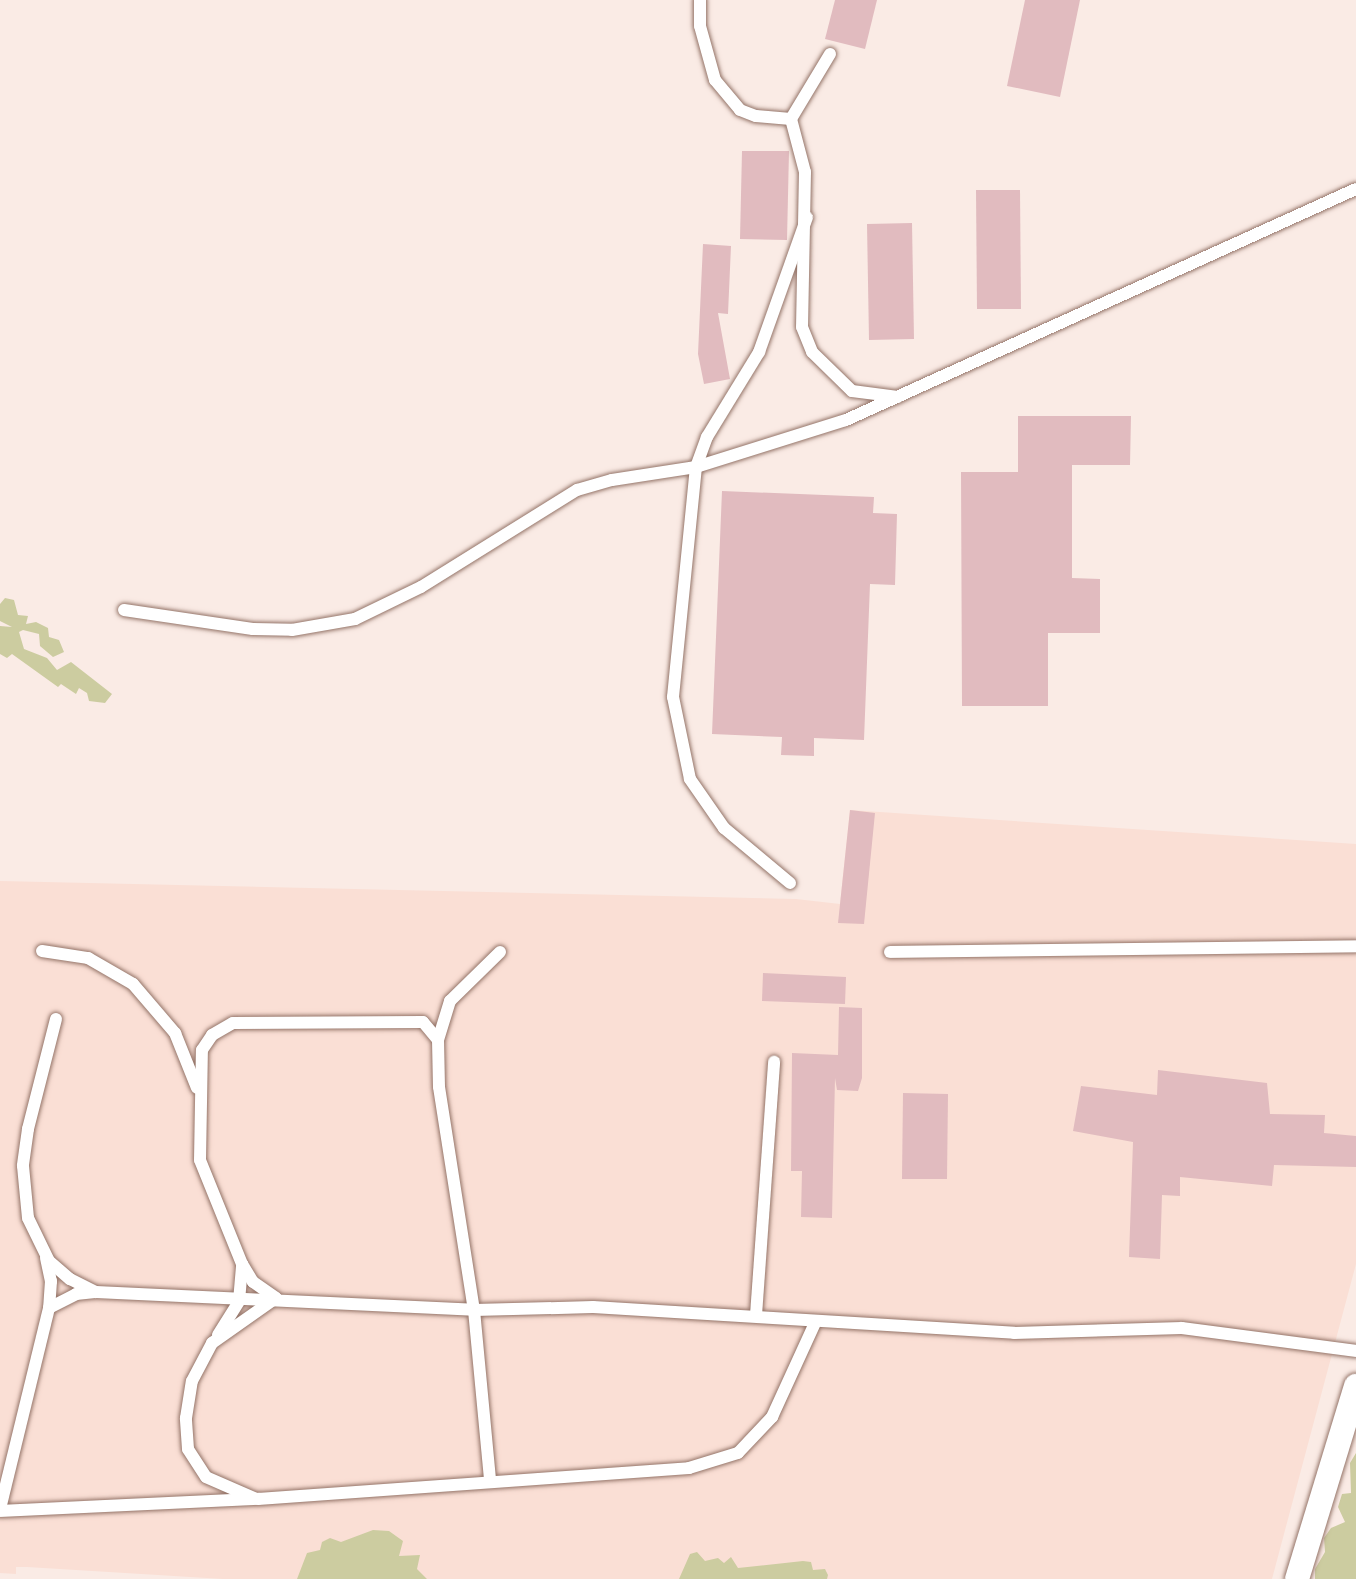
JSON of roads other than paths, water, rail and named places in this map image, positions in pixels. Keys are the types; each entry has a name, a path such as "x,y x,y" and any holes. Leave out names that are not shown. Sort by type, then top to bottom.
{"street":[{"path":"1297,1579 1356,1386"}],"lane":[{"path":"700,0 700,26 715,80 740,110 768,119 790,119"},
{"path":"830,54 790,119 805,172 807,217 802,327 812,352 852,391 898,397"},
{"path":"124,610 253,629 292,630 355,619 421,587 577,490 612,480 696,467 846,420 1356,189"},
{"path":"790,883 724,828 690,779 674,719 696,467 707,437 759,352 807,217"},
{"path":"890,952 1356,946"},
{"path":"42,951 88,958 134,984 175,1033 191,1066 201,1109"},
{"path":"489,1479 474,1310 439,1087 438,1040 450,1001 500,952"},
{"path":"56,1019 23,1166 28,1218 44,1253 51,1281 49,1308 0,1510 258,1499 489,1479 629,1475 689,1468 738,1453 772,1417 815,1323"},
{"path":"276,1298 253,1282 242,1264 201,1160 202,1049 212,1035 233,1023 398,1019 423,1022 438,1040"},
{"path":"757,1315 774,1062"},
{"path":"44,1253 70,1279 96,1292"},
{"path":"242,1264 239,1301 192,1381 186,1418 188,1449 206,1477 258,1499"},
{"path":"49,1308 76,1294 96,1292 239,1301 276,1298 474,1310 593,1307 757,1315 815,1323 1014,1333 1182,1328 1356,1351"},
{"path":"212,1343 276,1298"}]}
